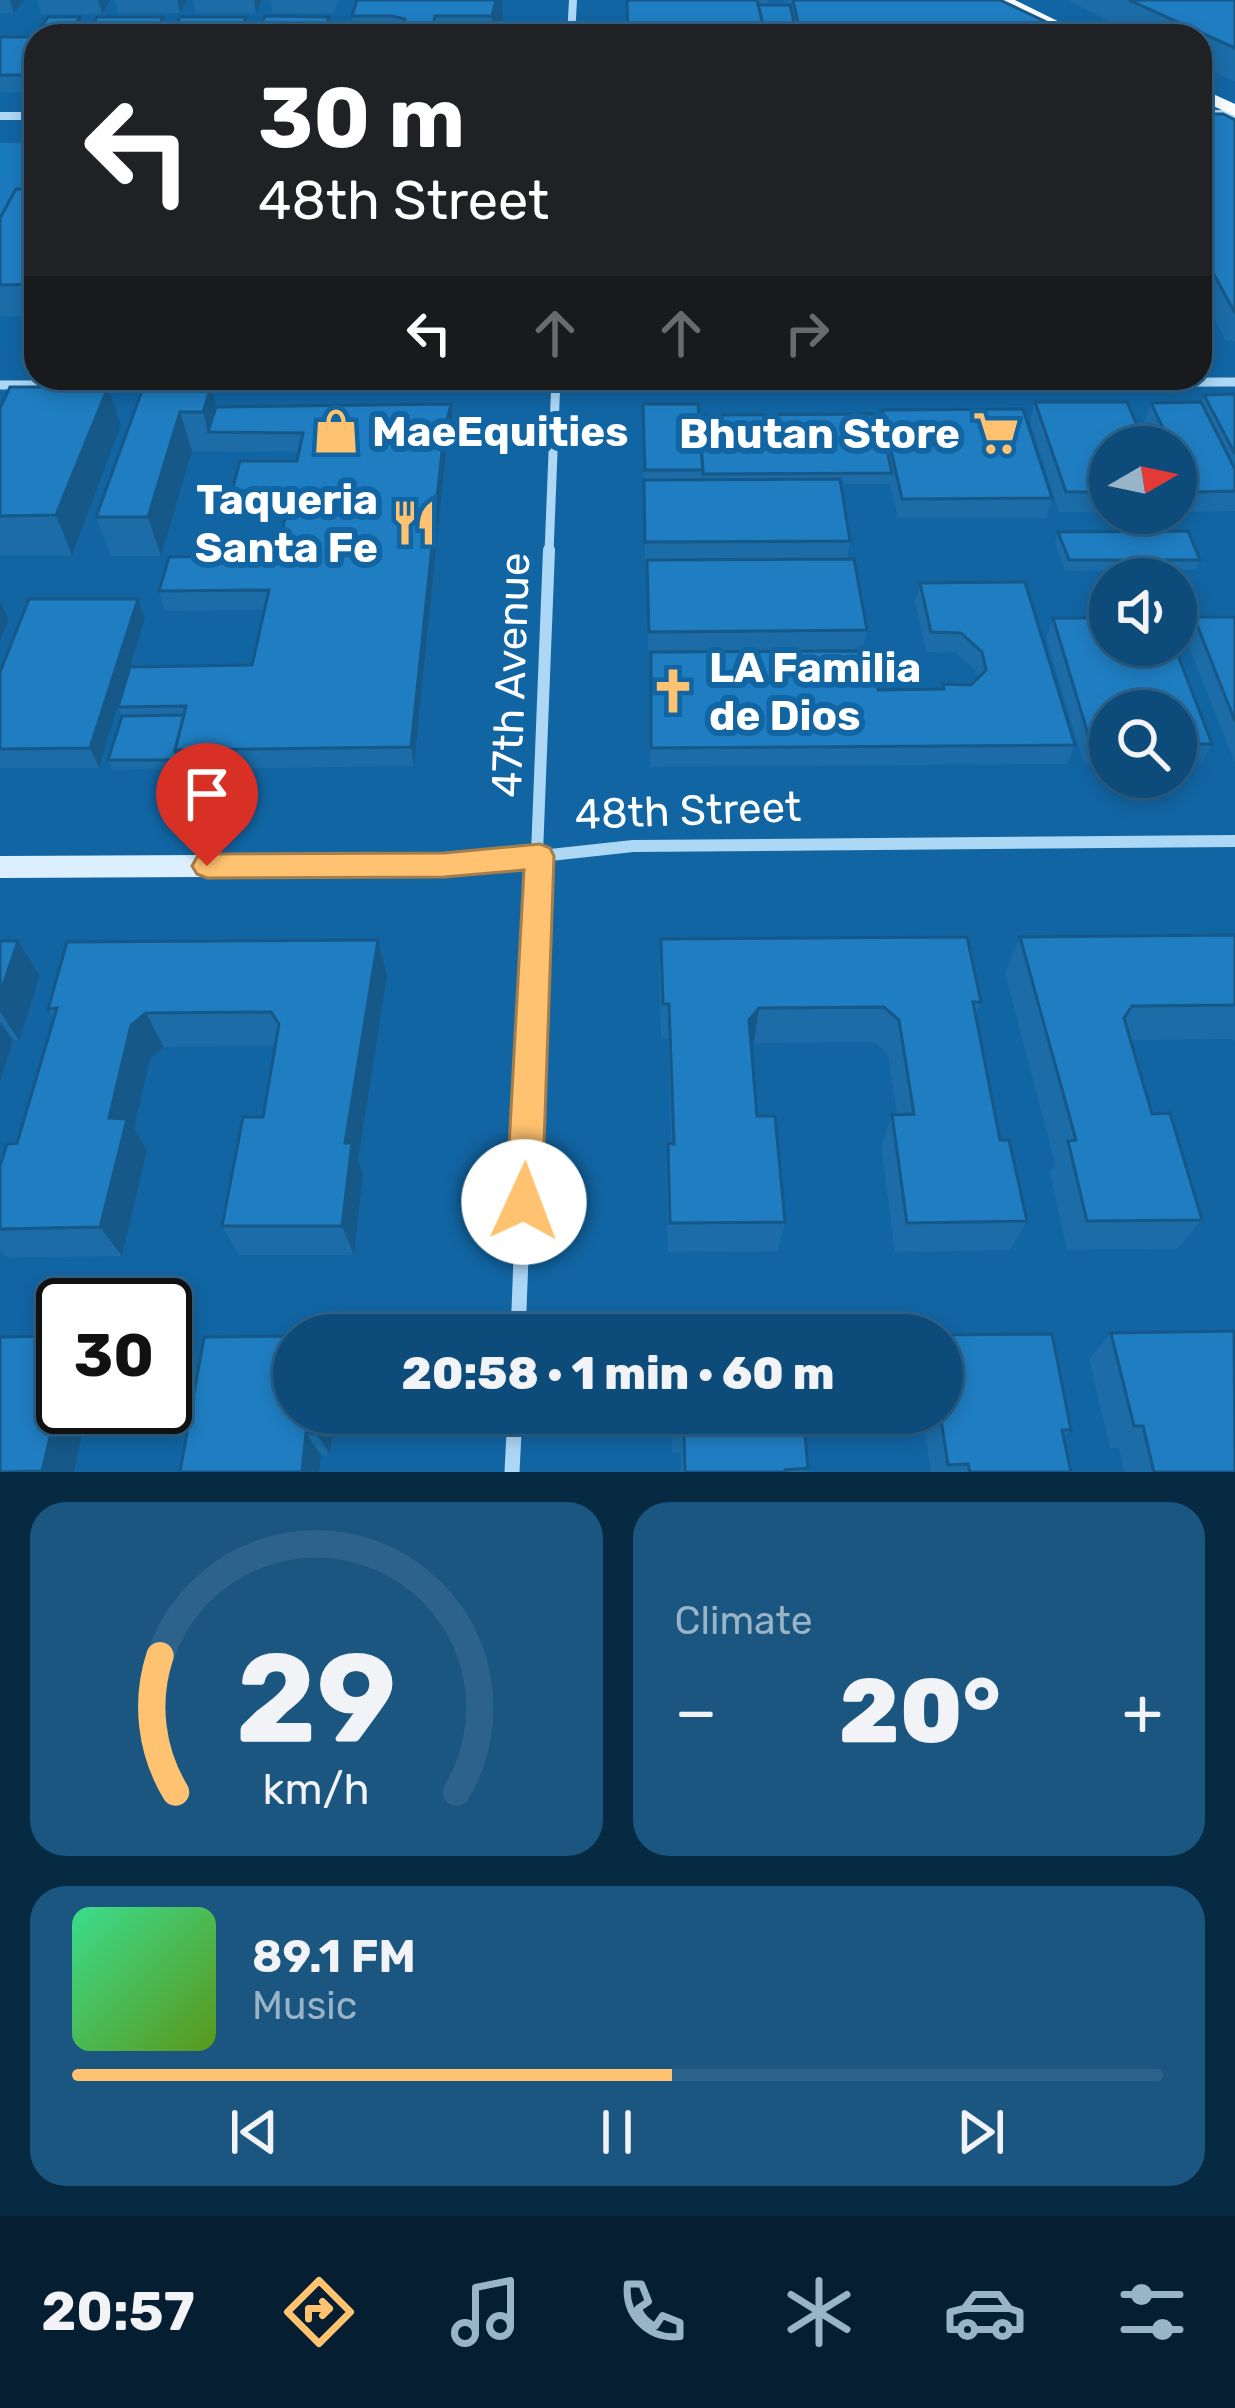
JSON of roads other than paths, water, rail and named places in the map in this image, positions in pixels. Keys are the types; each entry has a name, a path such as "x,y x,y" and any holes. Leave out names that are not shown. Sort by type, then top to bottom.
{"main road":[{"path":"1001,0 1054,24"}],"street":[{"name":"47th Avenue","path":"519,1314 556,390"},
{"name":"48th Street","path":"0,867 444,865 633,846 1235,841"},
{"path":"512,1472 514,1434"}],"place":[{"name":"MaeEquities","path":"336,431"},
{"name":"Bhutan Store","path":"996,433"},
{"name":"Taqueria Santa Fe","path":"414,523"},
{"name":"LA Familia de Dios","path":"673,691"}]}
